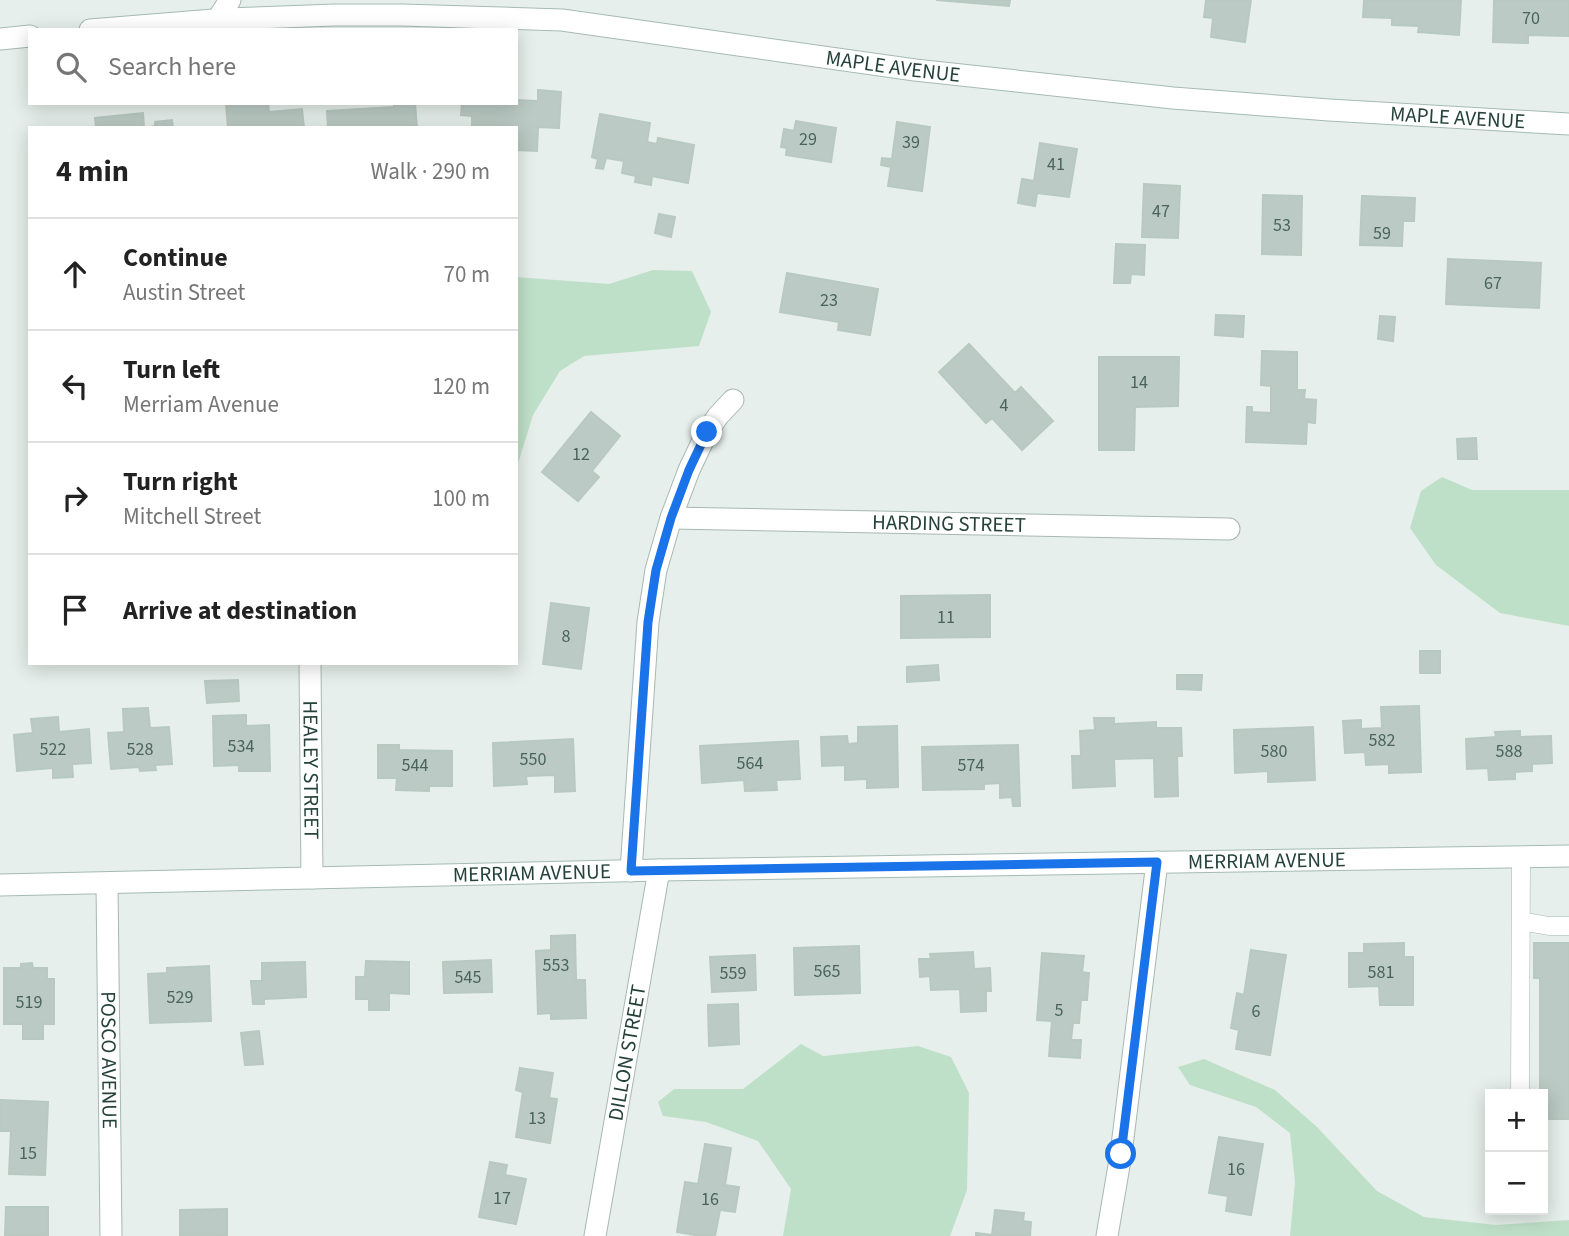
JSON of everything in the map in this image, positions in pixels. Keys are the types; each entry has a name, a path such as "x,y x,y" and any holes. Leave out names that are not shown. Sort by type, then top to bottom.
{"street":[{"path":"216,20 230,0"},
{"name":"MAPLE AVENUE","path":"115,28 216,20 402,15 562,20 915,70 1173,98 1569,124"},
{"path":"0,39 28,36"},
{"path":"631,871 648,622 656,570 689,470 707,432 718,415 733,400"},
{"name":"HARDING STREET","path":"671,518 1229,529"},
{"name":"HEALEY STREET","path":"310,665 312,878"},
{"name":"MERRIAM AVENUE","path":"0,885 659,870 1569,856"},
{"path":"1107,1236 1121,1154 1157,862"},
{"name":"DILLON STREET","path":"595,1236 659,870"},
{"name":"POSCO AVENUE","path":"107,883 110,1236"}],"lane":[{"path":"1520,1089 1521,857"},
{"path":"1521,921 1569,926"}],"green space":[{"path":"653,270 692,271 711,312 699,346 584,356 560,371 533,415 518,464 518,277 609,284"},
{"path":"1442,477 1472,490 1569,490 1569,626 1500,613 1436,565 1410,528 1421,491"},
{"path":"801,1044 823,1056 918,1046 951,1057 969,1093 967,1190 950,1236 783,1236 791,1189 758,1141 706,1122 663,1116 658,1102 674,1089 743,1089"},
{"path":"1204,1059 1275,1090 1317,1127 1377,1191 1424,1217 1496,1225 1569,1220 1569,1236 1290,1236 1295,1182 1290,1133 1256,1107 1190,1085 1178,1067"}],"building":[{"path":"936,0 1010,0 1009,6"},
{"path":"1206,0 1251,0 1245,42 1211,37 1213,18 1204,17"},
{"path":"1364,0 1461,0 1459,35 1418,32 1419,26 1392,25 1392,18 1363,17"},
{"path":"1494,0 1569,0 1569,36 1528,35 1528,43 1493,42"},
{"path":"538,90 561,92 559,128 538,127 537,151 518,150 518,126 472,126 472,116 461,115 462,105 518,105 518,100 538,101"},
{"path":"226,105 268,105 269,112 302,109 304,126 228,126"},
{"path":"415,105 417,126 328,126 327,111"},
{"path":"143,113 144,126 96,126 95,118"},
{"path":"600,114 650,123 647,142 657,144 658,138 694,145 688,183 652,176 651,185 635,182 636,176 622,173 624,161 606,158 603,169 596,168 598,159 592,157"},
{"path":"172,120 173,126 155,126 155,122"},
{"path":"796,121 836,128 831,162 786,155 787,148 781,147 784,129 794,131"},
{"path":"897,122 930,127 922,191 888,186 891,167 881,165 882,158 892,159"},
{"path":"1040,143 1077,149 1069,197 1037,193 1035,206 1018,203 1022,179 1034,181"},
{"path":"1144,184 1180,186 1178,238 1142,237"},
{"path":"1263,195 1302,196 1301,255 1262,254"},
{"path":"1362,196 1415,198 1414,221 1403,221 1402,246 1360,245"},
{"path":"659,214 675,217 671,237 655,233"},
{"path":"1116,244 1145,245 1144,275 1131,274 1130,283 1114,283"},
{"path":"1448,259 1541,263 1539,308 1446,304"},
{"path":"787,273 878,289 870,335 838,330 839,322 780,312"},
{"path":"1216,315 1244,316 1243,337 1215,335"},
{"path":"1380,316 1395,317 1393,341 1378,339"},
{"path":"969,344 1015,393 1021,387 1053,421 1022,450 992,418 986,423 939,372"},
{"path":"1262,351 1297,352 1297,390 1305,390 1304,399 1316,400 1315,423 1307,422 1306,444 1246,442 1247,407 1252,407 1252,412 1271,413 1271,386 1261,385"},
{"path":"1099,357 1179,357 1178,406 1135,407 1134,450 1099,450"},
{"path":"591,412 620,436 592,471 599,477 578,501 542,472"},
{"path":"1476,438 1477,459 1458,459 1457,439"},
{"path":"990,595 990,637 901,638 901,596"},
{"path":"551,603 589,608 581,669 543,664"},
{"path":"1420,651 1440,651 1440,673 1420,673"},
{"path":"938,665 939,680 907,682 907,667"},
{"path":"1177,675 1202,675 1201,690 1177,689"},
{"path":"238,680 239,701 207,703 205,681"},
{"path":"1419,706 1421,772 1389,773 1389,764 1366,765 1365,752 1345,753 1343,721 1361,720 1361,729 1382,728 1381,707"},
{"path":"148,708 150,728 169,727 172,764 155,765 156,770 140,771 139,767 111,769 108,733 124,732 123,709"},
{"path":"246,715 246,726 269,725 270,771 239,771 239,765 214,766 213,716"},
{"path":"58,717 59,732 89,729 91,763 72,764 73,777 53,778 53,768 17,771 14,735 33,733 31,719"},
{"path":"1094,718 1114,718 1114,724 1156,722 1156,728 1181,728 1182,756 1177,756 1178,796 1155,797 1154,758 1114,759 1115,786 1073,788 1072,756 1081,756 1080,731 1095,730"},
{"path":"897,726 898,787 867,788 867,779 845,780 845,765 822,766 821,737 847,736 848,744 858,743 858,727"},
{"path":"1313,727 1315,780 1268,782 1268,771 1235,773 1234,730"},
{"path":"1520,731 1520,737 1551,736 1552,763 1532,764 1532,771 1515,772 1515,779 1489,780 1488,768 1467,769 1466,739 1496,737 1495,732"},
{"path":"573,739 575,791 555,792 555,775 526,776 527,784 494,786 493,743"},
{"path":"798,741 800,779 776,780 777,790 745,791 744,780 702,783 700,746"},
{"path":"378,745 399,745 399,750 452,751 452,786 429,786 429,791 396,790 397,778 378,778"},
{"path":"1018,745 1020,806 1013,806 1012,797 1000,798 1000,783 984,784 984,789 923,790 922,747"},
{"path":"575,935 576,980 585,980 586,1018 551,1019 551,1013 538,1014 536,951 551,950 551,936"},
{"path":"1404,943 1404,957 1413,957 1413,1005 1380,1005 1379,986 1349,987 1349,953 1364,953 1364,944"},
{"path":"1534,943 1569,943 1569,1119 1548,1119 1548,1089 1540,1089 1540,978 1534,978"},
{"path":"859,946 860,993 795,995 794,948"},
{"path":"1251,950 1286,955 1270,1055 1236,1049 1239,1030 1231,1028 1237,993 1244,995"},
{"path":"973,952 974,969 990,968 991,991 986,991 986,1011 961,1012 960,989 931,990 930,976 920,977 919,959 931,959 930,954"},
{"path":"1042,953 1084,956 1082,972 1089,973 1087,1000 1081,1000 1079,1023 1073,1023 1071,1040 1081,1040 1080,1058 1049,1056 1052,1021 1037,1020"},
{"path":"755,955 756,990 712,992 710,957"},
{"path":"491,960 492,992 444,993 443,962"},
{"path":"366,961 409,962 409,994 389,993 389,1010 369,1010 369,999 356,999 356,977 365,977"},
{"path":"305,962 306,997 264,999 264,1004 253,1004 251,981 262,981 262,963"},
{"path":"32,963 33,968 47,968 47,979 54,979 54,1024 43,1024 43,1039 23,1039 23,1024 4,1024 4,968 21,968 21,964"},
{"path":"209,966 211,1021 150,1023 148,974 167,973 167,968"},
{"path":"738,1004 739,1044 709,1046 708,1005"},
{"path":"259,1031 263,1064 245,1065 241,1033"},
{"path":"520,1068 553,1073 549,1098 557,1099 550,1143 516,1137 523,1092 516,1090"},
{"path":"0,1100 48,1102 45,1175 9,1174 11,1131 0,1131"},
{"path":"1219,1137 1263,1144 1251,1215 1226,1211 1228,1196 1209,1193"},
{"path":"705,1144 731,1148 725,1185 739,1187 735,1212 720,1210 715,1236 677,1232 685,1182 698,1184"},
{"path":"490,1162 507,1165 505,1175 526,1179 516,1224 479,1217"},
{"path":"6,1207 48,1207 48,1236 5,1236"},
{"path":"227,1209 227,1236 180,1235 180,1210"},
{"path":"995,1210 1024,1213 1023,1221 1031,1222 1030,1236 976,1236 976,1233 992,1235"}],"route":[{"path":"707,432 671,518 656,570 648,622 631,871 1157,862 1121,1154"}]}
